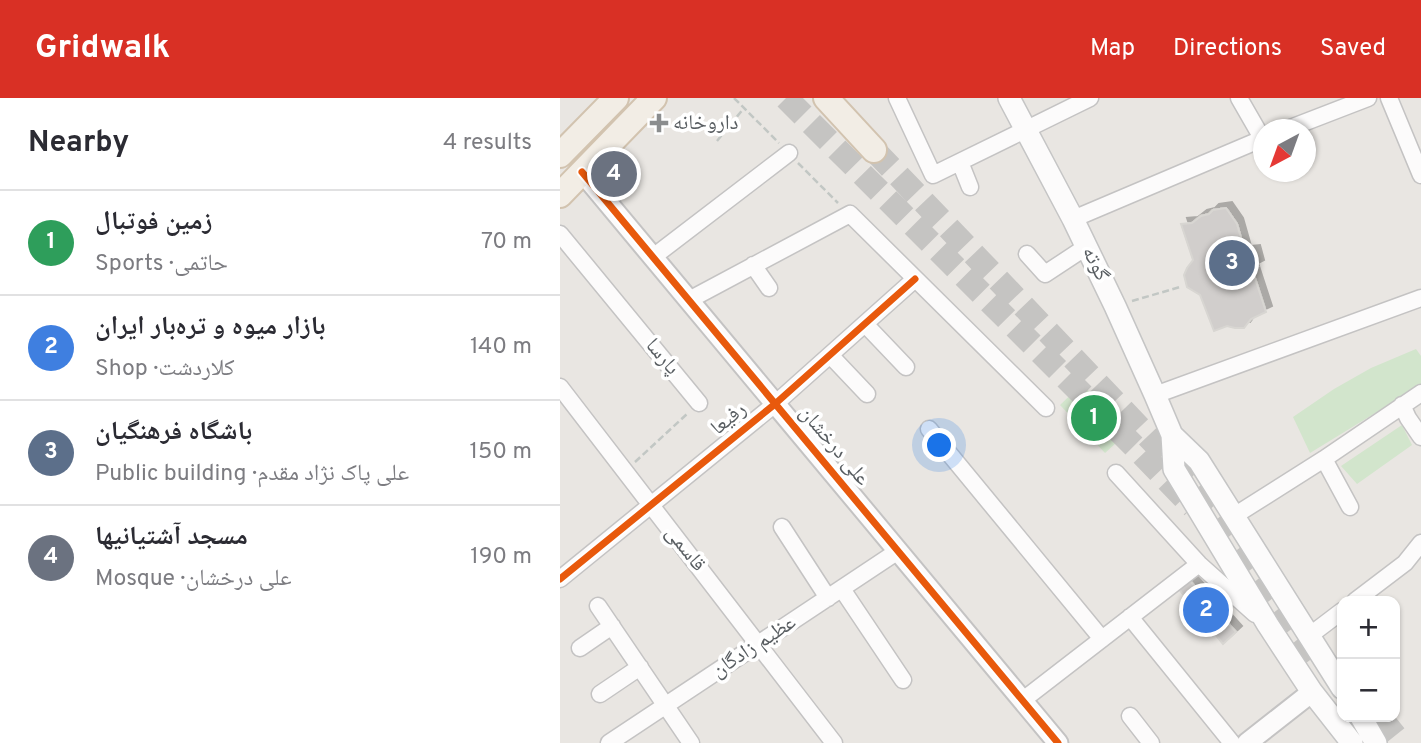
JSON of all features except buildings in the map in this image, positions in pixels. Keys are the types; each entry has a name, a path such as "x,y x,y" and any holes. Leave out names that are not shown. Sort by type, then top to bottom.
{"main road":[{"path":"560,155 615,98"},
{"path":"560,195 654,98"},
{"path":"826,98 874,150"},
{"name":"گوته","path":"1009,98 1073,219 1155,395 1172,435 1174,469 1268,625 1327,700 1352,743"},
{"name":"گوته","path":"1172,435 1199,461 1337,680"},
{"path":"1364,722 1376,743"}],"street":[{"path":"897,98 933,175 1090,98"},
{"path":"1239,98 1253,121"},
{"path":"1314,119 1368,98"},
{"path":"1389,98 1421,174"},
{"path":"1073,219 1253,142"},
{"path":"653,257 789,153"},
{"path":"960,162 971,187"},
{"name":"علی درخشان","path":"582,172 1058,743"},
{"path":"689,300 850,214 1046,408"},
{"name":"پارسا","path":"560,234 699,403"},
{"path":"1027,254 1045,274 1086,247"},
{"path":"753,265 769,288"},
{"name":"رفیعا","path":"560,579 775,404 915,279"},
{"path":"1155,395 1421,298"},
{"path":"865,324 906,368"},
{"path":"831,355 867,394"},
{"name":"قاسمی","path":"560,387 834,743"},
{"path":"1234,516 1421,393"},
{"path":"1402,405 1421,437"},
{"path":"929,429 1102,639"},
{"path":"1324,459 1350,507"},
{"path":"1116,473 1199,564 1268,625"},
{"path":"782,527 903,680"},
{"path":"1362,596 1405,564 1421,543"},
{"name":"عظیم زادگان","path":"609,743 898,551"},
{"path":"1023,700 1199,564"},
{"path":"598,606 691,743"},
{"path":"1309,636 1337,615"},
{"path":"1129,617 1232,743"},
{"path":"579,648 612,626"},
{"path":"600,694 640,667"},
{"path":"1247,743 1327,700"},
{"path":"1130,716 1150,743"}],"path":[{"path":"717,141 744,108"},
{"path":"1115,306 1180,287"},
{"path":"625,471 699,403"}],"green space":[{"path":"1416,349 1421,356 1421,385 1310,453 1293,417 1371,368"},
{"path":"1082,384 1128,432 1105,453 1060,405"},
{"path":"1402,425 1412,445 1357,484 1341,466"}],"tunnel":[{"path":"786,98 1193,507"},
{"path":"874,150 1236,531"},
{"path":"1233,553 1314,657"},
{"path":"1384,722 1401,743"}],"cycle path":[{"path":"582,172 1058,743"},
{"path":"560,579 775,404 915,279"}],"place":[{"name":"داروخانه","path":"659,123"},
{"name":"مسجد آشتیانیها","path":"614,174"},
{"name":"باشگاه فرهنگیان","path":"1232,263"},
{"name":"زمین فوتبال","path":"1094,418"},
{"name":"بازار میوه و تره‌بار ایران","path":"1206,610"}]}
